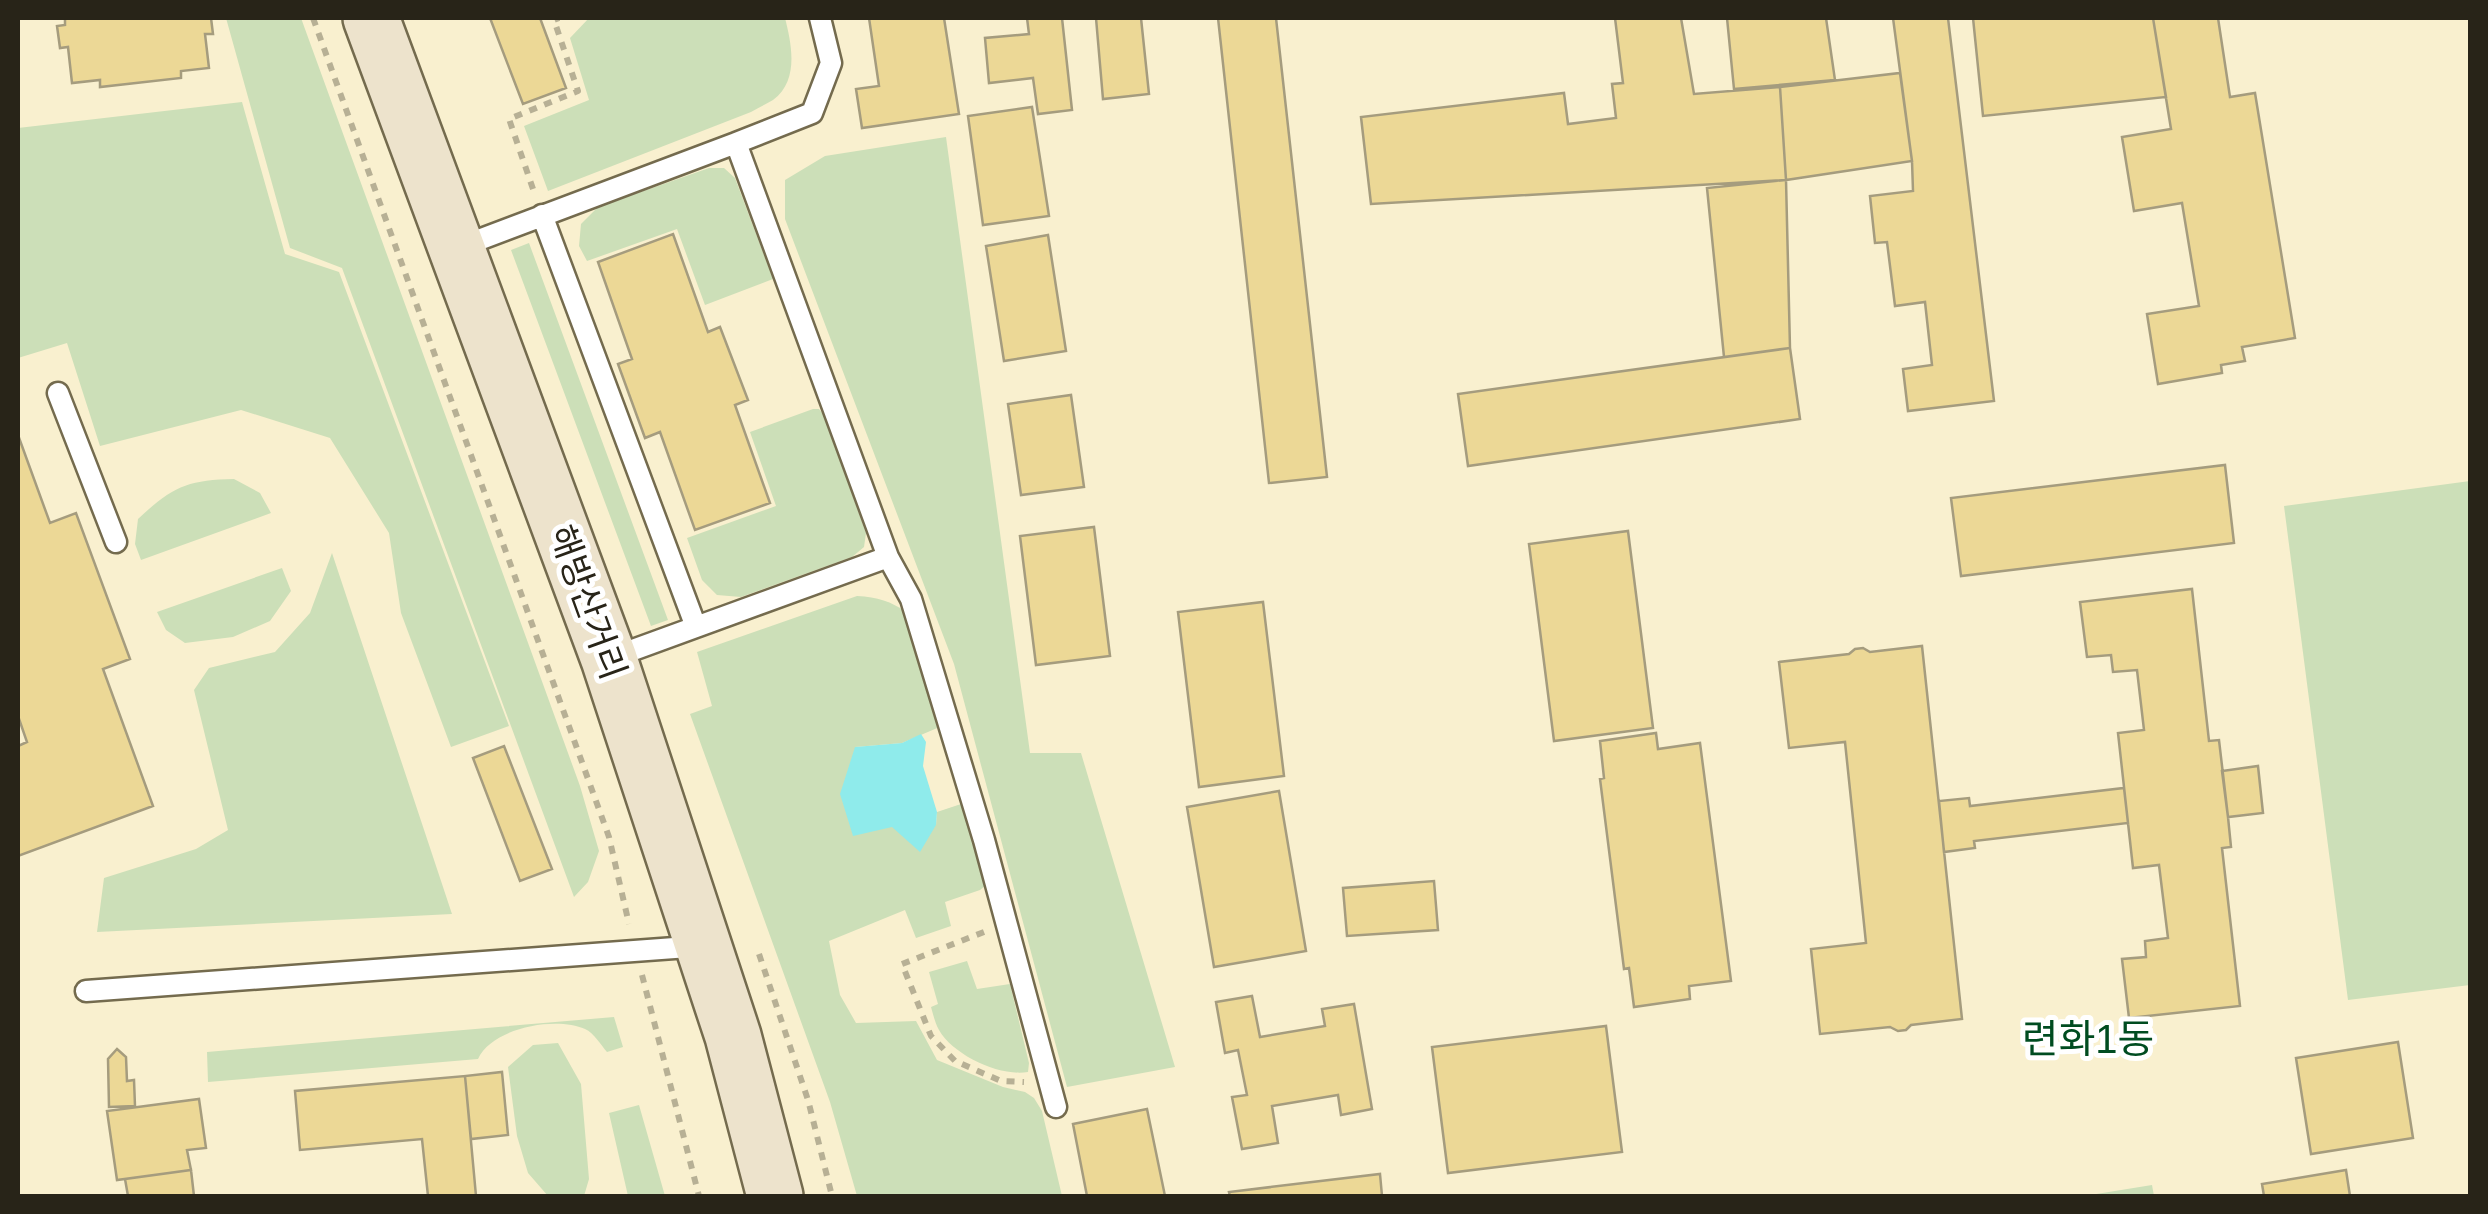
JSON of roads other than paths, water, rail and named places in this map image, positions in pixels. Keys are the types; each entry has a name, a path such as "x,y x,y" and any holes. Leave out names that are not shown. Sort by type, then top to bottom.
{"main road":[{"name":"해방산거리","path":"371,18 610,659 733,1036 774,1196"}],"lane":[{"path":"458,247 812,114 832,63 820,18"},
{"path":"736,143 888,556 911,599 984,840 1056,1107"},
{"path":"542,216 696,627"},
{"path":"58,393 116,542"},
{"path":"610,659 888,556"},
{"path":"86,991 705,946"}],"water":[{"path":"921,734 926,742 923,766 937,812 936,825 920,852 892,827 853,836 840,794 855,747 902,743"}],"district":[{"name":"련화1동","path":"2088,1039"}]}
